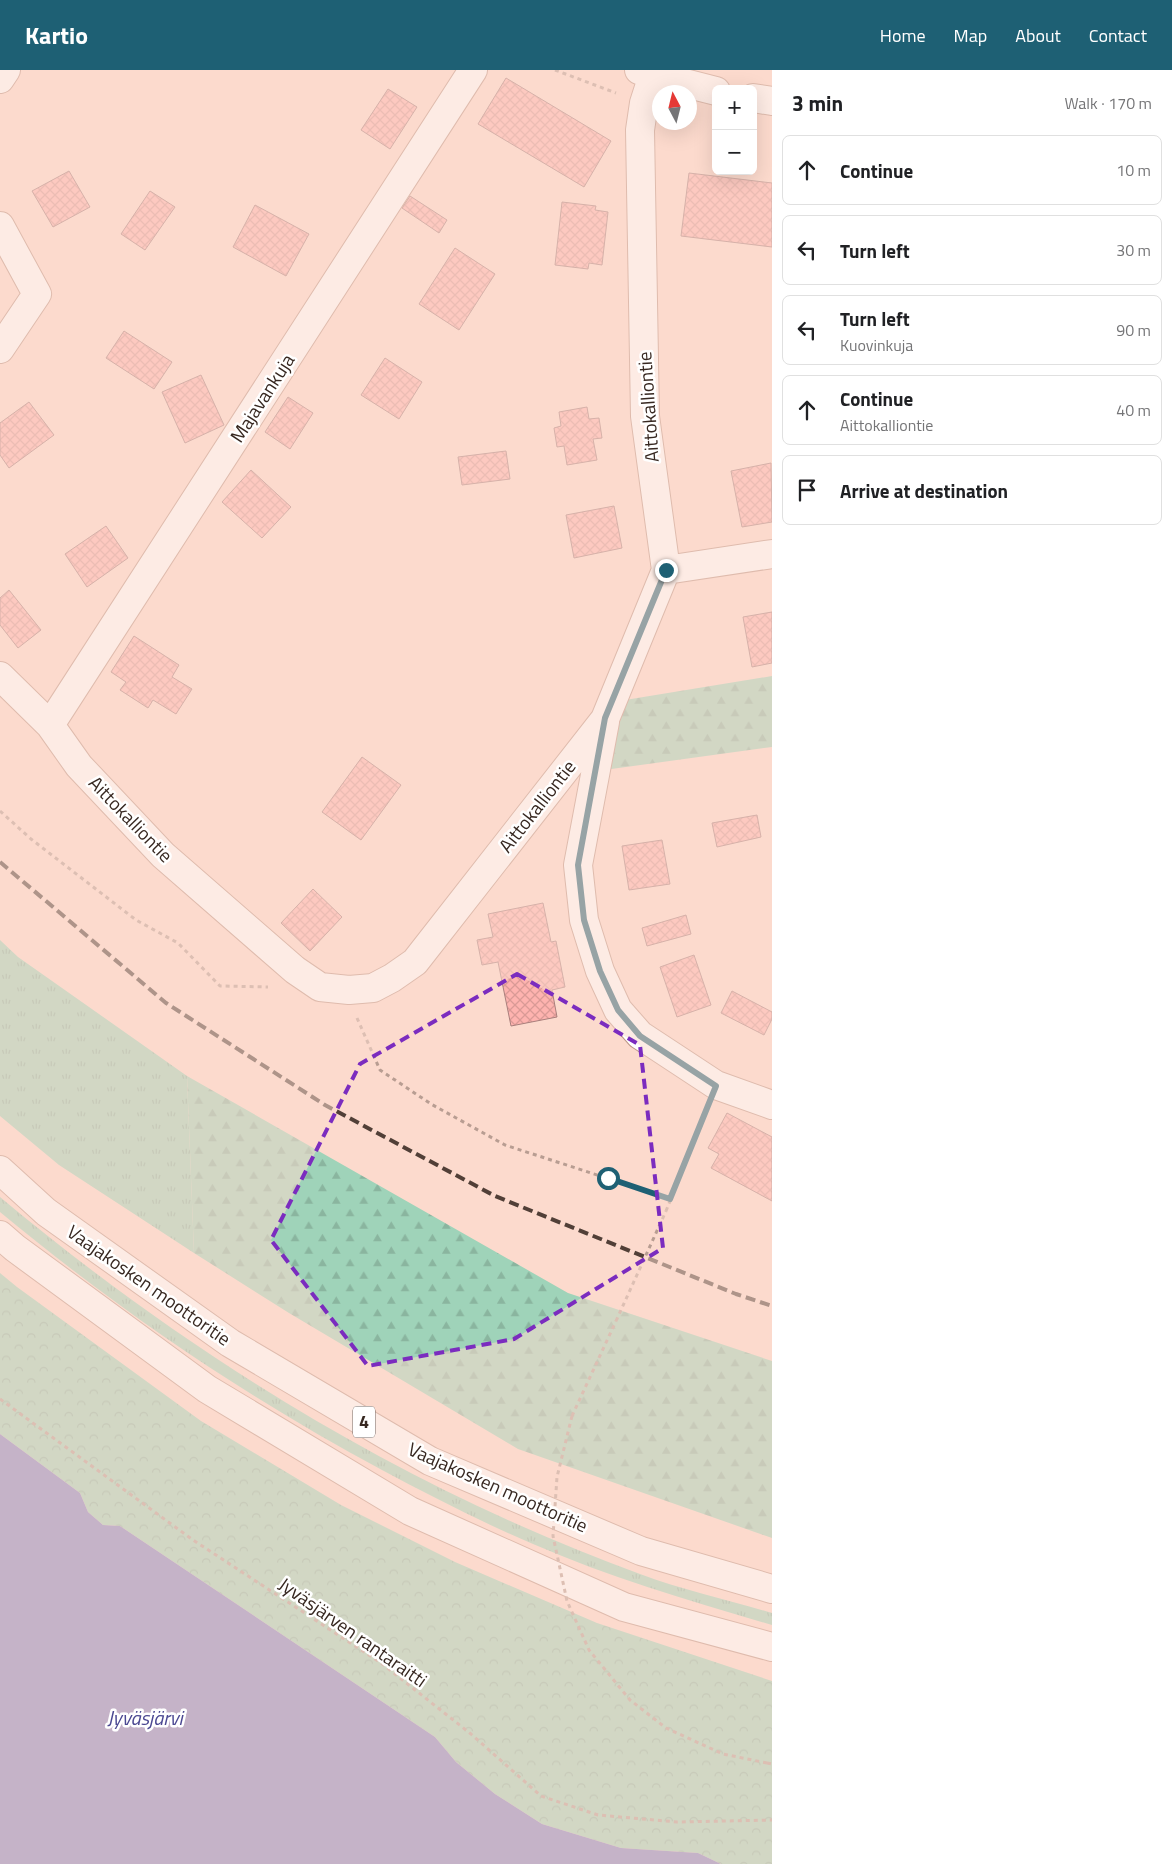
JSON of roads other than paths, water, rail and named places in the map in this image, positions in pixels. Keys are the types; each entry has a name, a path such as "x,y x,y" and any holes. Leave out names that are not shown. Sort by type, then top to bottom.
{"main road":[{"path":"0,79 6,70"},
{"name":"Majavankuja","path":"50,725 473,70"},
{"path":"646,73 712,91"},
{"name":"Aittokalliontie","path":"0,676 50,725 79,766 163,855 305,977 320,987 349,990 373,988 415,962 605,718 666,570 645,416 640,130 646,73"},
{"path":"757,99 772,101"},
{"path":"0,226 37,294 0,349"},
{"path":"666,570 772,554"},
{"path":"605,718 578,865 584,920 600,971 618,1010 640,1036 716,1086 772,1105"},
{"name":"Vaajakosken moottoritie","path":"0,1170 46,1212 230,1343 430,1461 641,1551 772,1589"},
{"path":"0,1235 207,1389 410,1511 624,1607 772,1647"}],"water":[{"name":"Jyväsjärvi","path":"0,1434 80,1493 88,1512 103,1525 120,1526 435,1737 456,1762 495,1794 542,1824 621,1848 698,1853 721,1864 0,1864"}],"railway":[{"path":"0,862 166,1003 325,1105 495,1196 736,1294 772,1306"}]}
